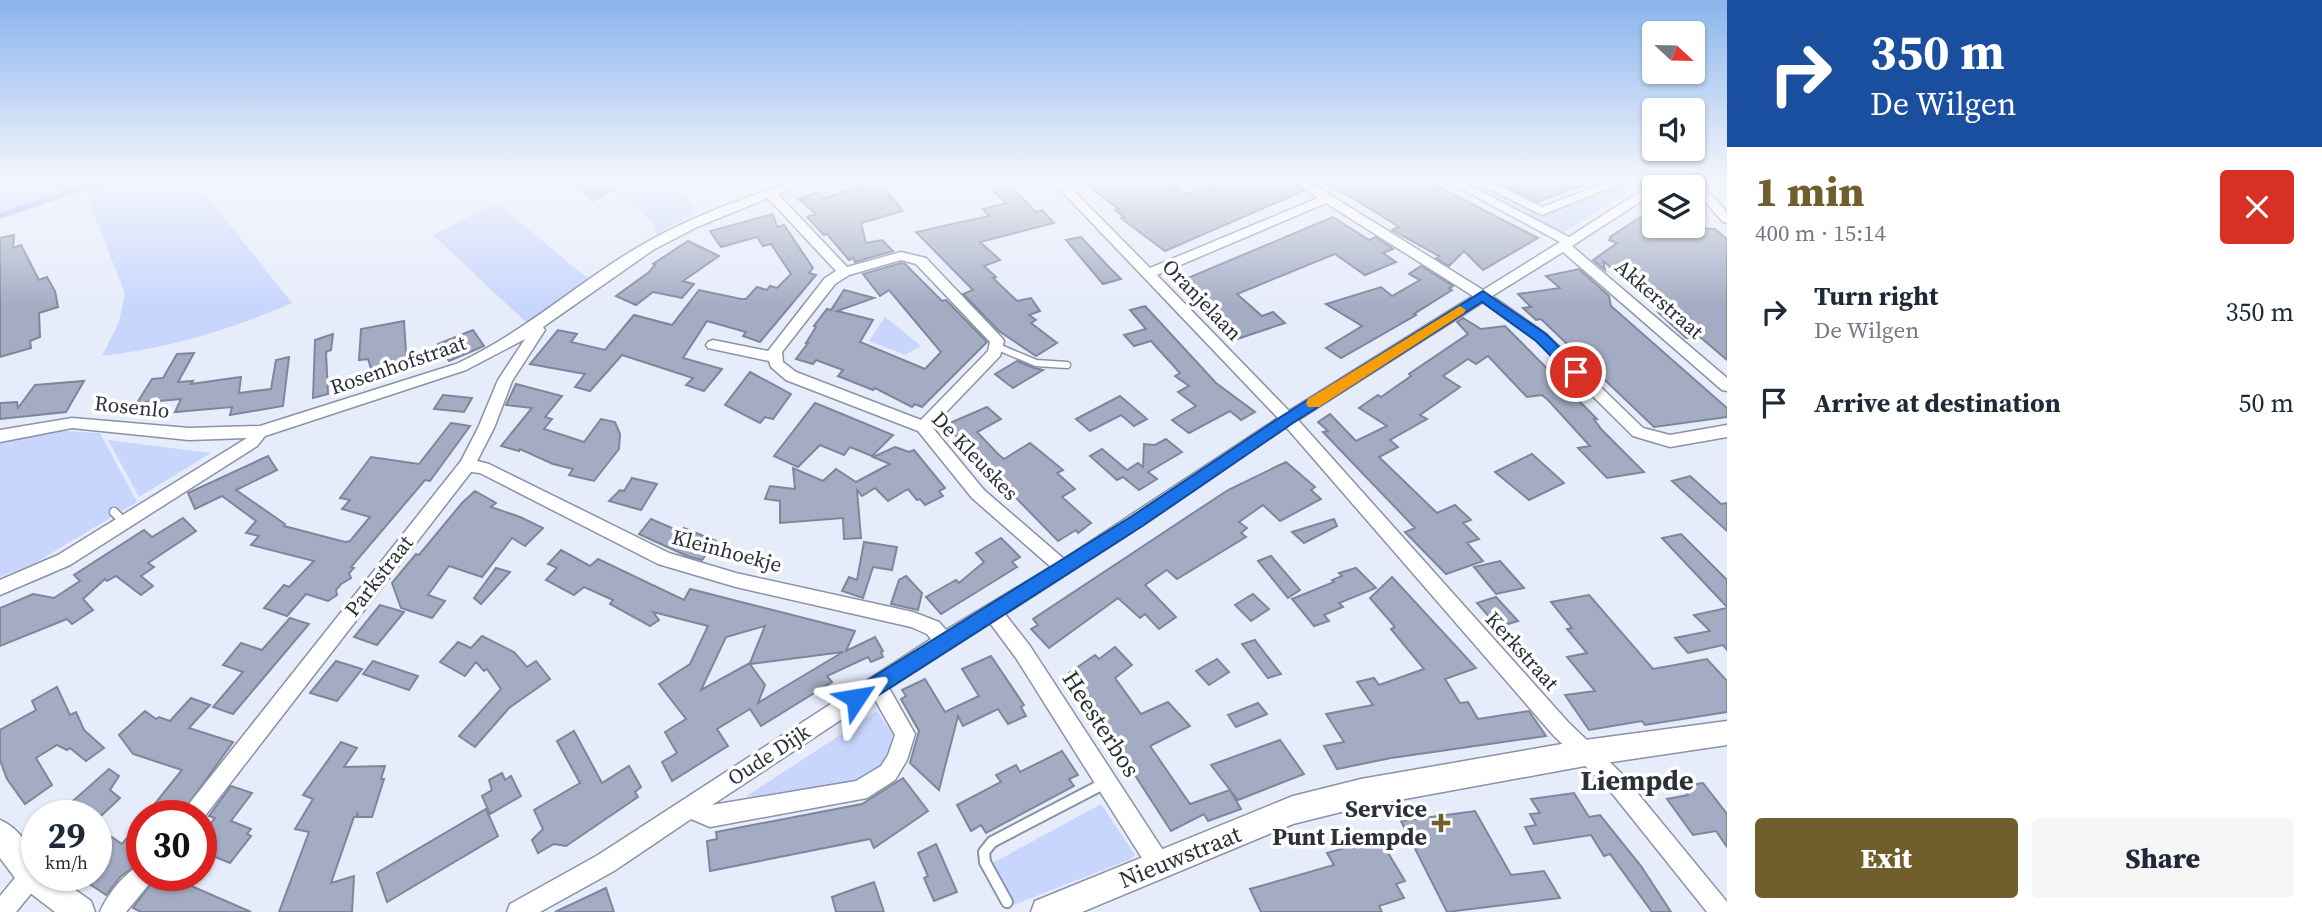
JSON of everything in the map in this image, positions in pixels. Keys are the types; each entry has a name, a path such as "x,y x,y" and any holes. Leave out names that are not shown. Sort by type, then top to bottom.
{"street":[{"name":"Rosenhofstraat","path":"0,588 64,560 119,517 252,442 260,432 461,367 493,354 544,322 626,261 695,223"},
{"path":"798,223 844,272"},
{"name":"Oranjelaan","path":"1098,223 1287,419"},
{"path":"1148,274 1270,223"},
{"path":"1367,223 1483,296 1541,337 1638,432 1671,441 1727,431"},
{"name":"Akkerstraat","path":"1528,223 1565,243 1727,386"},
{"name":"Oude Dijk","path":"518,912 606,863 944,641 993,613 1138,520 1287,419 1595,223"},
{"path":"713,345 774,357 775,351 830,281 844,272 901,256 921,261 997,341 998,348 923,427"},
{"name":"Parkstraat","path":"205,800 467,465 514,364 544,322"},
{"path":"493,354 514,364"},
{"name":"De Kleuskes","path":"774,357 776,365 791,376 923,427 978,494 1062,567"},
{"name":"Kerkstraat","path":"1287,419 1561,729 1614,780 1721,912"},
{"name":"Rosenlo","path":"0,436 41,426 72,423 189,434 260,432"},
{"name":"Kleinhoekje","path":"467,465 482,468 664,559 736,580 913,620 933,628 944,641"},
{"name":"Heesterbos","path":"993,613 1012,635 1160,866"},
{"path":"689,808 710,816 860,791 888,773 897,760 905,734 877,685"},
{"name":"Nieuwstraat","path":"1046,912 1293,810 1361,793 1585,752 1727,733"},
{"path":"0,834 21,862"},
{"path":"1,912 21,889"},
{"path":"52,891 80,912"},
{"path":"111,912 129,891"}],"lane":[{"path":"998,348 1036,363 1067,365"},
{"path":"1007,902 985,862 984,852 992,842 1107,782"}],"shaded area":[{"path":"97,223 228,223 292,303 199,337 102,356 119,322 125,293"},
{"path":"457,223 520,223 591,281 529,325 433,235"},
{"path":"652,223 678,223 656,235"},
{"path":"1539,223 1579,223 1561,234"},
{"path":"885,317 921,346 905,355 869,341"},
{"path":"65,431 100,433 137,502 35,563 0,577 0,442"},
{"path":"108,440 211,453 139,497"},
{"path":"877,711 893,734 888,756 878,769 864,778 824,790 745,797"},
{"path":"1101,804 1135,855 1131,859 1011,906 991,864"}],"building":[{"path":"741,223 776,223 777,227 784,225 813,268 809,273 816,275 760,342 743,336 746,332 707,321 683,358 722,369 704,391 686,385 693,378 622,355 590,391 575,387 585,374 530,364 558,330 577,334 571,342 605,350 634,315 672,325 699,290 746,299 757,287 767,290 770,286 777,288 791,274 771,244 763,246 757,237 721,247 710,231"},
{"path":"812,223 863,223 866,243 882,240 893,251 855,262 853,258 849,260 827,234 824,235"},
{"path":"959,223 1054,223 980,242 1000,260 984,266 996,277 993,278 1017,301 1031,298 1040,311 1029,315 1036,320 1031,323 1057,343 1036,356 999,331 963,294 973,290 916,232"},
{"path":"1127,223 1230,223 1165,251"},
{"path":"1320,223 1342,223 1369,240 1376,237 1393,249 1383,253 1396,262 1365,275 1335,254 1237,294 1262,316 1273,312 1285,323 1231,341 1218,327 1226,324 1218,317 1223,316 1183,280"},
{"path":"1392,223 1508,223 1538,238 1483,270 1464,251 1449,266 1436,258 1439,256 1392,230 1399,227"},
{"path":"1632,223 1642,223 1642,238 1705,238 1705,229 1715,229 1727,239 1727,360 1700,337 1686,338 1658,312 1662,311 1603,261 1605,270 1593,260 1617,243 1609,240"},
{"path":"14,235 13,248 21,245 39,280 47,277 55,291 58,307 39,313 40,337 30,341 31,348 0,357 0,238"},
{"path":"1081,237 1121,279 1103,284 1066,240"},
{"path":"688,241 719,256 683,281 694,284 682,298 653,292 636,305 616,296 649,272 655,265 653,264"},
{"path":"901,263 942,301 946,300 987,342 922,407 915,404 912,407 875,388 873,390 838,376 843,370 816,360 813,364 796,359 808,343 816,327 814,326 827,309 831,310 844,290 874,298 837,311 873,320 860,342 925,369 941,352 889,290 880,296 863,274"},
{"path":"1421,266 1453,286 1449,288 1452,290 1414,314 1416,315 1341,358 1326,348 1362,326 1326,304 1381,287 1392,296 1420,280 1409,274"},
{"path":"1579,269 1609,296 1611,306 1727,408 1727,417 1654,427 1541,319 1536,320 1523,308 1531,307 1518,294 1560,288 1546,276"},
{"path":"1145,306 1216,383 1255,412 1241,420 1230,411 1189,433 1172,420 1196,406 1178,392 1189,386 1175,376 1180,373 1151,341 1134,346 1124,335 1146,329 1130,310"},
{"path":"1463,318 1481,329 1505,326 1597,419 1594,419 1601,429 1644,472 1607,478 1578,448 1590,446 1548,400 1542,395 1527,397 1488,356 1476,364 1468,359 1443,376 1460,387 1420,415 1427,419 1390,440 1398,447 1379,457 1437,513 1455,505 1471,520 1463,523 1479,539 1467,543 1483,561 1446,574 1405,532 1415,528 1323,432 1328,431 1318,422 1330,414 1356,441 1387,426 1359,408 1378,395 1381,397 1411,376 1409,374 1468,334 1457,322"},
{"path":"404,321 407,369 375,381 368,359 359,360 361,329"},
{"path":"473,330 484,346 449,361 438,344"},
{"path":"333,334 331,350 326,352 328,394 313,398 315,340"},
{"path":"194,353 178,382 193,381 191,384 241,377 239,393 271,389 276,360 289,357 283,406 230,415 232,407 175,412 181,399 137,403 152,379 163,378 177,354"},
{"path":"1017,361 1043,370 1013,388 995,374"},
{"path":"750,372 791,394 773,419 765,417 760,423 725,405"},
{"path":"84,381 66,412 0,419 0,403 17,402 18,408 35,385"},
{"path":"516,384 562,396 545,417 552,419 544,429 584,442 601,419 615,422 620,434 619,449 594,481 569,475 573,469 553,464 520,449 519,451 501,446 532,408 506,405"},
{"path":"443,395 472,398 464,412 434,409"},
{"path":"1120,396 1147,419 1134,426 1121,415 1090,431 1076,419"},
{"path":"815,403 893,435 872,456 850,447 844,455 820,445 798,467 774,456"},
{"path":"987,407 1001,419 977,432 1004,459 1030,443 1063,470 1057,473 1075,489 1062,497 1091,523 1078,533 1076,530 1058,541 945,425"},
{"path":"451,423 470,426 430,481 425,480 351,567 354,568 349,573 351,578 336,590 337,595 328,601 306,594 287,616 264,608 284,585 289,587 314,561 251,545 259,536 246,533 256,521 222,496 195,509 188,493 268,456 277,470 236,490 285,524 284,526 350,541 370,517 342,509 350,500 340,498 371,457 419,464"},
{"path":"1166,439 1182,452 1148,472 1157,479 1139,490 1123,477 1117,480 1090,456 1102,449 1127,470 1138,463 1143,467 1144,444 1155,445"},
{"path":"895,447 909,452 914,450 945,488 939,491 943,496 925,505 908,489 888,501 875,488 862,496 857,490 861,538 844,539 843,518 780,523 780,501 765,499 770,486 795,489 793,468 823,481 836,469 856,482 890,464 873,457"},
{"path":"1532,454 1564,483 1529,500 1495,472"},
{"path":"1286,462 1315,487 1311,490 1321,499 1280,521 1263,505 1239,522 1247,528 1241,533 1246,537 1177,579 1167,570 1145,585 1176,617 1159,629 1145,614 1140,618 1118,598 1049,648 1031,629 1038,625 1033,619 1228,490"},
{"path":"1690,476 1721,504 1727,503 1727,531 1672,481"},
{"path":"632,478 657,484 641,510 609,501 620,490 624,491"},
{"path":"475,491 496,503 491,507 543,528 525,546 512,538 482,577 449,566 428,595 445,601 432,618 401,608 392,583"},
{"path":"183,518 196,531 148,563 154,567 141,576 153,586 141,595 116,576 107,581 105,579 83,599 93,610 72,624 67,619 0,646 0,608 33,594 54,598 80,581 74,575 144,530 152,537"},
{"path":"651,519 681,532 684,528 716,541 702,560 687,556 639,534"},
{"path":"1334,519 1337,526 1304,543 1292,532"},
{"path":"1681,534 1727,580 1727,607 1662,538"},
{"path":"1001,538 1020,557 1012,562 1017,567 941,614 926,597 956,580 959,583 984,562 976,553"},
{"path":"864,542 897,547 892,570 873,567 863,598 842,591 849,577 857,580"},
{"path":"561,550 590,566 598,559 684,600 690,589 855,631 846,651 875,637 883,651 883,657 871,662 868,657 827,676 832,682 761,726 750,709 717,729 728,746 672,781 662,762 677,753 665,732 686,719 659,684 690,664 708,626 653,612 659,620 650,626 610,604 613,600 584,587 574,595 546,580 557,568 548,564","holes":["765,626 750,663 701,690 726,637","843,652 766,698 758,703 765,685 750,664"]},
{"path":"1271,556 1300,590 1288,598 1258,561"},
{"path":"1500,561 1524,588 1496,594 1474,567"},
{"path":"496,568 510,572 481,604 474,598"},
{"path":"1356,568 1376,588 1339,603 1343,607 1324,615 1329,621 1314,626 1292,599 1334,582 1332,580 1342,576 1339,573"},
{"path":"906,576 922,593 918,610 891,604 899,580"},
{"path":"1392,577 1476,668 1445,679 1460,703 1468,702 1478,719 1529,711 1546,736 1391,758 1337,769 1324,746 1344,742 1326,714 1373,705 1357,682 1374,678 1379,685 1424,669 1391,629 1395,627 1370,598"},
{"path":"1253,594 1269,609 1251,621 1235,605"},
{"path":"1589,595 1653,669 1707,659 1727,681 1727,712 1645,725 1642,721 1589,730 1565,695 1595,691 1567,657 1587,653 1567,629 1572,628 1551,602"},
{"path":"1496,597 1518,621 1498,627 1477,603"},
{"path":"380,605 404,612 377,645 354,637"},
{"path":"1727,608 1727,650 1723,645 1688,653 1675,638 1710,631 1694,615"},
{"path":"290,618 309,624 233,714 213,707 243,672 223,665 241,643 262,650"},
{"path":"482,636 514,652 527,667 536,661 550,679 509,708 475,747 459,736 501,689 487,669 484,671 476,662 465,676 440,662 458,642 471,648"},
{"path":"1255,640 1281,674 1268,678 1242,644"},
{"path":"1115,647 1132,665 1115,678 1141,714 1168,702 1190,726 1150,746 1190,804 1230,790 1241,809 1208,821 1204,814 1171,831 1069,673 1095,655 1099,659"},
{"path":"991,656 1024,705 1021,707 1026,716 1008,724 998,709 963,726 958,716 939,790 910,763 919,731 901,699 906,696 902,690 925,679 945,712 979,696 962,669"},
{"path":"1217,659 1229,672 1209,685 1196,671"},
{"path":"336,661 362,669 337,701 310,693"},
{"path":"373,661 418,676 409,690 363,674"},
{"path":"57,687 70,715 76,712 84,730 104,748 86,761 70,748 67,750 57,745 36,758 52,785 31,800 22,800 7,779 0,760 0,730 36,710 32,701"},
{"path":"191,698 210,705 189,728 233,742 191,800 158,800 182,770 133,754 119,735 145,711 156,719 159,717 170,721"},
{"path":"1258,703 1267,714 1236,727 1228,715"},
{"path":"574,731 602,783 629,766 641,787 635,792 638,797 566,846 554,844 538,853 532,840 543,829 534,810 580,783 557,741"},
{"path":"1280,740 1304,774 1238,800 1211,765"},
{"path":"341,742 357,748 344,767 385,766 381,779 384,779 372,817 358,817 357,812 331,883 354,876 352,912 279,912 309,832 295,829 313,799 303,795"},
{"path":"1062,751 1078,775 1069,779 1074,786 986,833 981,825 971,831 957,805 1001,782 996,775 1016,765 1020,772"},
{"path":"109,769 119,776 110,790 120,798 112,806 112,800 74,800"},
{"path":"502,773 505,780 511,776 521,796 490,814 482,796 492,790 489,780"},
{"path":"903,778 928,811 874,848 870,839 710,871 707,841 717,839 716,832 862,804"},
{"path":"1703,783 1727,814 1727,847 1716,831 1693,835 1667,799 1688,795 1681,786"},
{"path":"231,786 252,793 231,821 251,829 247,834 251,836 230,863 217,858 217,805"},
{"path":"1574,793 1589,817 1600,815 1641,866 1671,912 1652,912 1610,854 1604,856 1591,835 1534,844 1525,827 1536,825 1530,814 1540,813 1531,799"},
{"path":"486,809 498,836 387,902 377,873"},
{"path":"1475,811 1511,875 1544,871 1560,898 1447,912 1401,821"},
{"path":"112,837 122,844 126,839 126,873 112,887"},
{"path":"1379,838 1405,881 1396,884 1404,898 1379,906 1382,912 1261,912 1250,889 1334,865 1327,853"},
{"path":"936,844 957,892 934,901 924,878 928,876 918,853"},
{"path":"874,882 884,912 836,912 832,897"},
{"path":"606,888 614,912 555,912"},
{"path":"145,891 203,891 251,912 141,912 133,908"}],"slow traffic":[{"path":"1313,403 1460,310"}],"place":[{"name":"Service Punt Liempde","path":"1441,823"}],"district":[{"name":"Liempde","path":"1637,780"}],"route":[{"path":"856,698 993,613 1138,520 1287,419 1483,296 1541,337 1576,372"}]}
